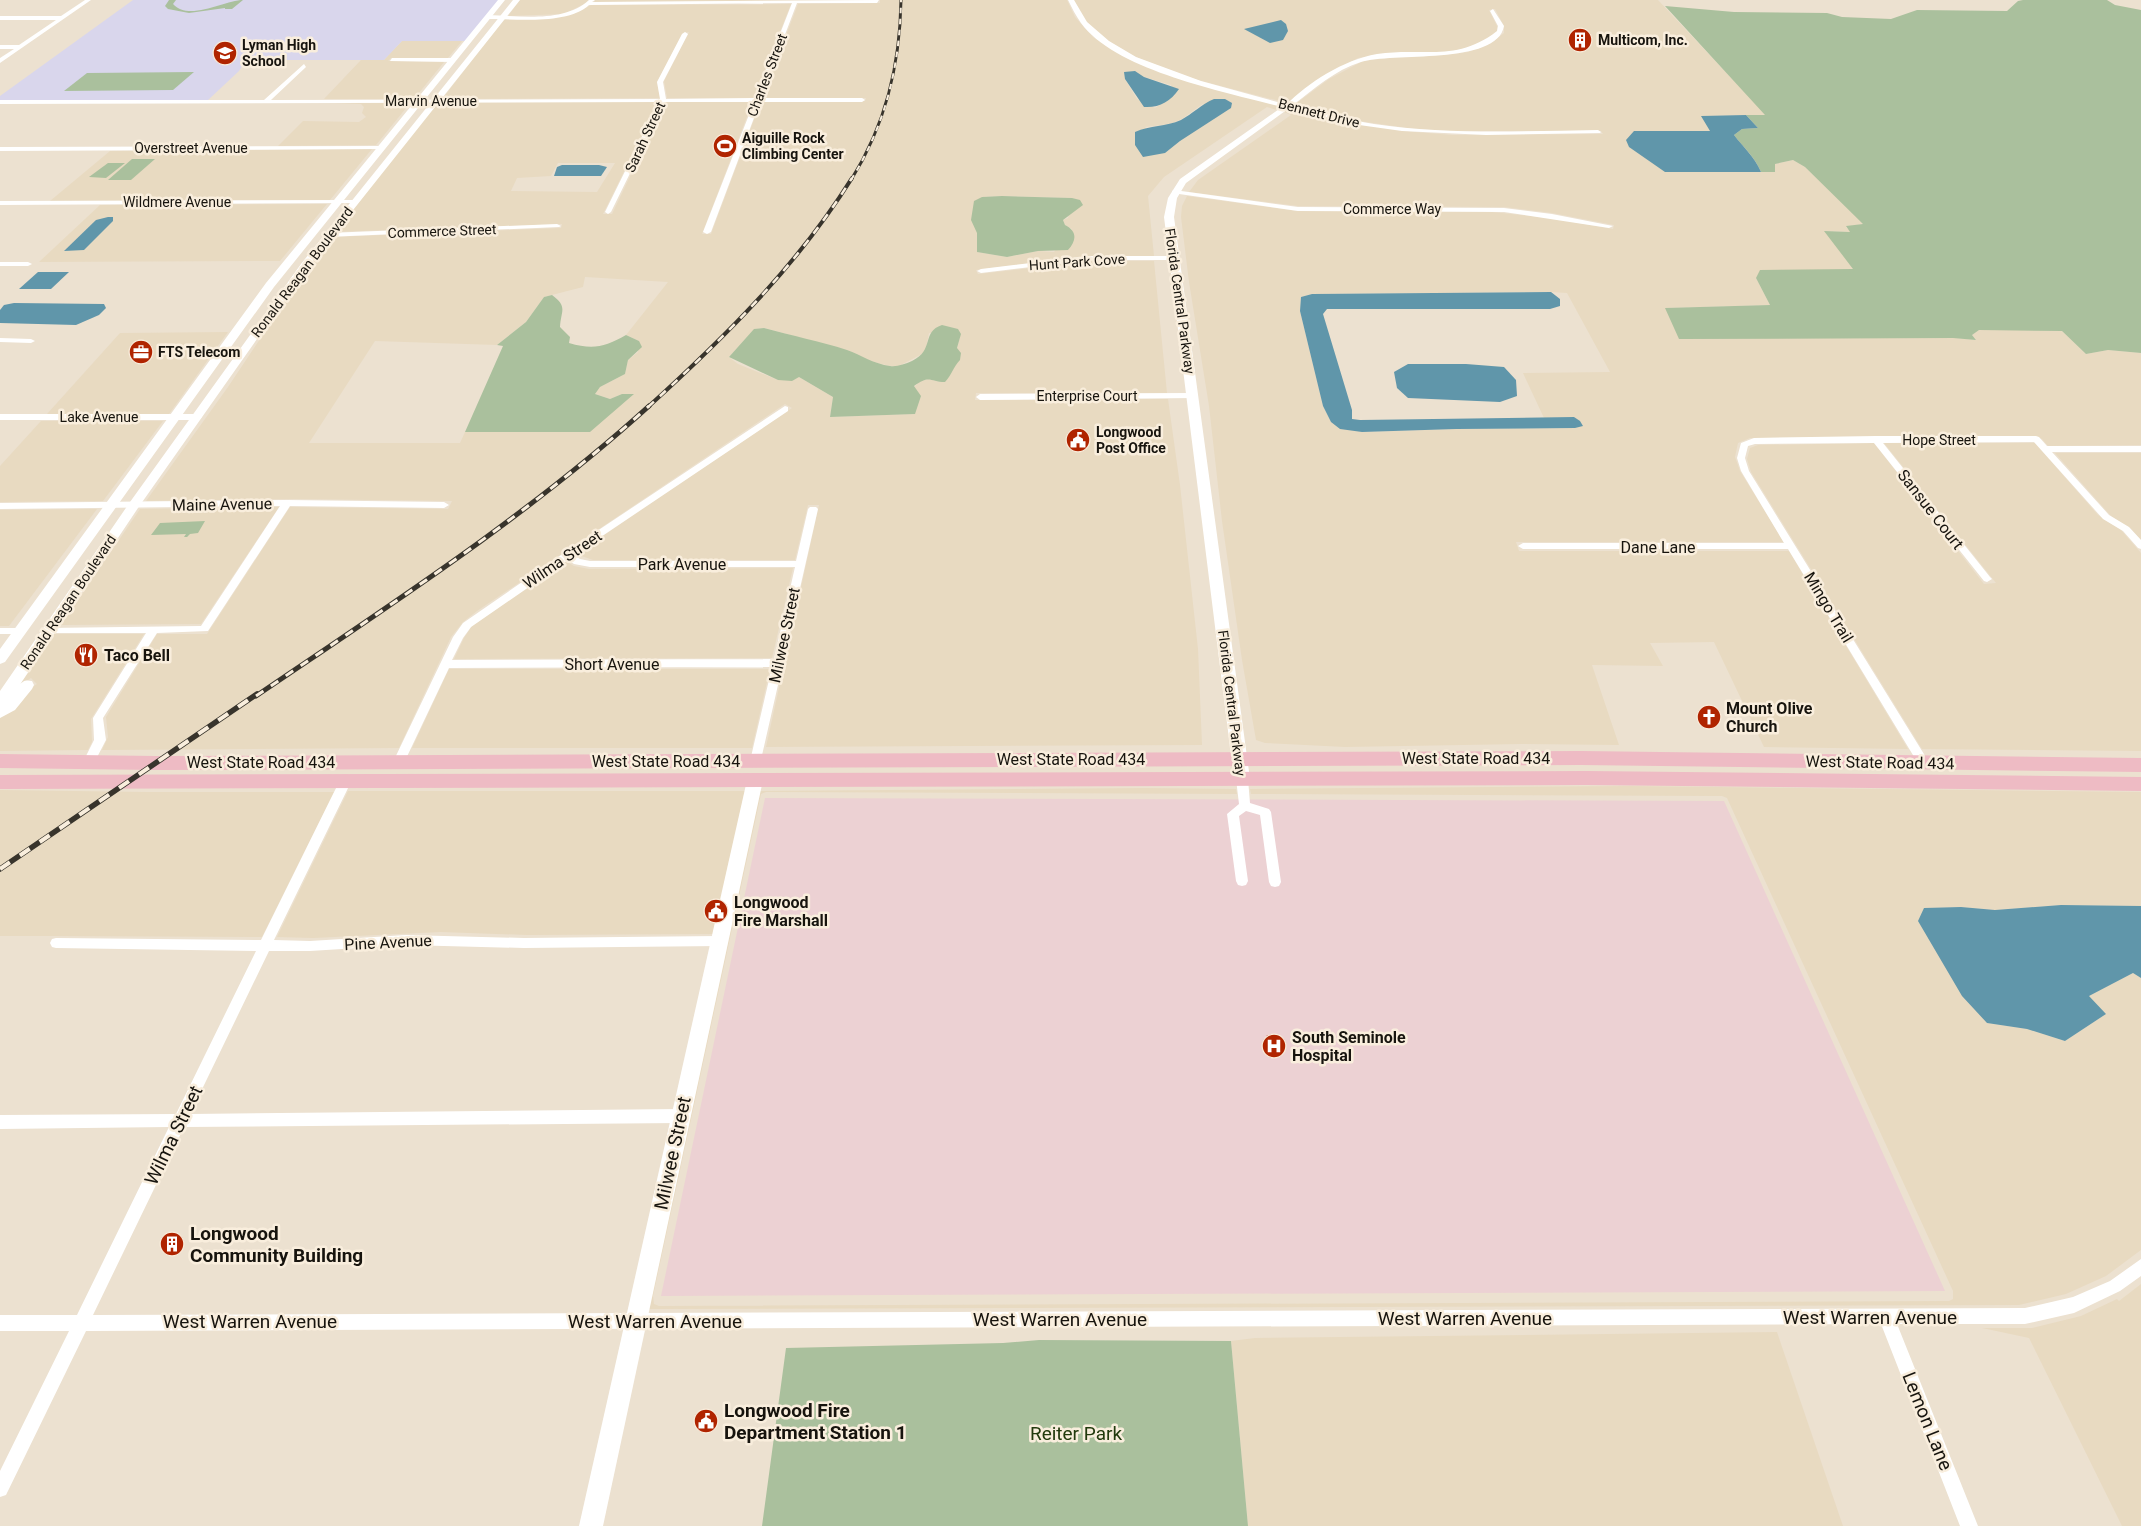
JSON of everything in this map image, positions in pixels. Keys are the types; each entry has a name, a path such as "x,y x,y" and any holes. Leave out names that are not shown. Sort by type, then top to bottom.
{"main road":[{"name":"Ronald Reagan Boulevard","path":"0,659 270,285 502,0"},
{"name":"Ronald Reagan Boulevard","path":"0,702 51,630 134,505 327,235 517,0"},
{"name":"Bennett Drive","path":"1071,0 1078,16 1096,36 1133,58 1184,78 1288,106"},
{"path":"1174,192 1192,173 1288,106"},
{"name":"Florida Central Parkway","path":"1174,192 1170,203 1169,217 1242,779"},
{"path":"0,714 10,706 27,685"},
{"name":"West State Road 434","path":"0,761 399,762 1581,758 2141,765"},
{"path":"707,780 756,761"},
{"path":"755,780 772,768 798,761"},
{"path":"1897,782 1917,771 1923,762"},
{"path":"1937,782 1948,772 1970,763"},
{"name":"West State Road 434","path":"0,782 1586,778 2141,784"},
{"name":"Milwee Street","path":"592,1526 635,1321 755,780"}],"street":[{"path":"0,61 88,0"},
{"path":"488,17 564,15 591,2 877,1"},
{"name":"Charles Street","path":"707,232 795,2"},
{"path":"1288,106 1326,78 1360,60 1388,55 1465,51 1488,42 1500,32 1501,26 1493,10"},
{"path":"0,18 63,18"},
{"name":"Sarah Street","path":"608,212 664,100 660,82 685,34"},
{"path":"0,47 19,47"},
{"path":"392,60 453,60"},
{"path":"266,101 304,66"},
{"name":"Marvin Avenue","path":"0,102 862,100"},
{"name":"Bennett Drive","path":"1288,106 1344,121 1414,131 1452,133 1598,132"},
{"name":"Overstreet Avenue","path":"0,149 382,147"},
{"name":"Commerce Way","path":"1174,192 1298,209 1504,210 1610,226"},
{"name":"Wildmere Avenue","path":"0,203 354,202"},
{"name":"Commerce Street","path":"327,235 558,226"},
{"name":"Hunt Park Cove","path":"981,271 1090,258 1174,258"},
{"path":"0,264 28,264"},
{"path":"0,340 31,341"},
{"name":"Enterprise Court","path":"980,397 1193,396"},
{"name":"Wilma Street","path":"399,762 458,637 467,625 784,408"},
{"name":"Lake Avenue","path":"0,417 198,417"},
{"name":"Hope Street","path":"1743,451 1744,445 1754,441 2036,439 2106,517 2126,529 2141,546"},
{"name":"Sansue Court","path":"1876,440 1987,579"},
{"path":"2046,449 2141,449"},
{"name":"Mingo Trail","path":"1743,451 1741,458 1745,471 1923,762"},
{"path":"51,630 204,629 287,503"},
{"name":"Maine Avenue","path":"0,506 287,503 444,505"},
{"name":"Milwee Street","path":"756,761 813,509"},
{"name":"Dane Lane","path":"1523,546 1792,546"},
{"name":"Park Avenue","path":"567,555 577,562 590,564 800,564"},
{"path":"88,762 100,740 98,718 154,629"},
{"path":"0,631 20,631"},
{"name":"Short Avenue","path":"445,664 778,663"},
{"name":"Florida Central Parkway","path":"1242,779 1245,806"},
{"name":"Wilma Street","path":"0,1489 346,782"},
{"path":"1242,880 1233,814 1245,806 1265,812 1275,882"},
{"name":"Pine Avenue","path":"56,943 310,946 406,940 524,943 720,941"},
{"path":"0,1122 680,1116"},
{"name":"West Warren Avenue","path":"0,1323 82,1321 2025,1316 2074,1305 2115,1286 2141,1267"},
{"name":"Lemon Lane","path":"1886,1317 1970,1526"}],"shaded area":[{"name":"Lyman High School","path":"133,0 502,0 469,41 402,41 384,60 246,60 239,71 207,101 0,102 0,96"},
{"path":"520,0 589,0 564,14 508,16"},
{"path":"595,0 880,0 594,2"},
{"path":"880,0 1067,0 1075,17 1093,37 1130,59 1152,68 1283,106 1277,110 1267,107 1164,177 1148,196 1154,256 1090,256 976,270 978,274 1091,261 1154,261 1167,393 976,393 975,400 1168,399 1180,485 1198,649 1202,745 766,747 819,505 808,505 795,560 593,560 576,554 792,408 785,404 463,622 451,637 399,748 102,750 108,737 106,717 157,634 207,634 290,507 448,509 452,501 295,499 146,501 228,387 331,237 561,228 562,224 335,232 439,102 659,101 603,214 612,214 666,101 753,101 702,234 711,234 761,101 865,101 866,98 762,98 798,4 880,3","holes":["1144,77 1171,85 1175,95 1155,108 1137,99 1125,79","1204,103 1180,141 1165,153 1145,127 1170,124 1182,119","558,163 615,163 597,192 511,191 517,178 551,176","982,197 1072,198 1068,218 1063,220 1065,225 1072,229 1054,252 1038,251 1007,257 977,252 977,233","585,277 668,282 626,335 639,341 638,352 628,360 625,374 596,391 595,394 610,399 622,394 590,432 465,432 460,443 309,443 375,341 497,345 526,322 544,297 583,287","765,328 847,351 873,362 890,366 899,366 922,354 926,349 929,333 960,337 951,371 940,382 929,379 920,381 914,387 915,414 830,417 833,397 799,377 778,380 738,364 729,357 755,329"]},
{"path":"1074,0 1658,0 1766,115 1702,116 1710,131 1634,131 1665,172 1775,172 1775,164 1793,160 1805,167 1864,224 1846,227 1851,232 1825,231 1854,269 1756,278 1770,305 1665,308 1976,340 1972,335 1979,329 2062,331 2086,354 2108,350 2141,353 2141,445 2048,446 2042,439 2033,436 1750,438 1738,443 1735,457 1740,471 1784,542 1516,542 1519,551 1789,551 1908,749 1764,747 1714,642 1650,643 1663,666 1592,665 1619,745 1522,744 1345,747 1265,743 1256,740 1242,660 1222,521 1209,406 1189,282 1181,217 1182,206 1187,196 1297,211 1482,211 1551,218 1613,229 1614,225 1552,213 1504,207 1298,206 1189,192 1198,180 1291,115 1284,112 1290,108 1343,122 1415,132 1453,135 1603,134 1601,131 1451,131 1414,129 1345,119 1294,105 1329,79 1363,61 1402,56 1468,52 1491,43 1504,33 1504,26 1495,9 1489,10 1497,26 1497,32 1485,41 1448,52 1358,58 1323,77 1287,103 1186,77 1136,57 1099,36 1082,16","holes":["1567,293 1610,372 1523,373 1544,418 1575,417 1575,428 1362,432 1331,422 1323,406 1300,311 1301,297 1312,294"]},
{"path":"791,4 754,98 667,98 664,81 689,32 683,33 657,82 660,98 442,99 505,18 547,18 575,13 591,5"},
{"path":"402,41 462,41 447,59 391,58 388,61 444,62 414,99 324,99 361,60 384,60"},
{"path":"411,102 376,145 278,146 303,121 359,122 366,117 362,113 364,107 361,104 335,103"},
{"path":"372,149 330,200 50,201 110,151"},
{"path":"327,204 280,261 39,262 100,205"},
{"path":"228,332 169,414 47,414 120,333"},
{"path":"41,421 163,421 103,501 0,502 0,466"},
{"path":"1874,443 1984,584 1996,583 1884,443 2035,443 2098,515 2121,530 2141,553 2141,751 1922,749 1751,472 1747,459 1750,448 1758,445"},
{"path":"2055,453 2141,453 2141,540 2131,529 2111,516"},
{"path":"279,507 201,624 61,625 140,509"},
{"path":"97,509 9,626 0,626 0,510"},
{"path":"565,561 574,566 589,569 793,568 772,658 454,659 472,626"},
{"path":"54,634 144,634 91,719 92,742 88,750 0,751 0,718 11,712 29,689 37,684 31,678 19,686"},
{"path":"449,669 770,669 752,748 412,748"},
{"path":"1630,786 2141,792 2141,906 2061,905 1995,910 1961,907 1924,908 1987,1023 2027,1029 2065,1041 2106,1014 2088,996 2133,973 2141,978 2141,1250 2106,1276 2066,1294 2019,1305 647,1309 760,791 1145,788 1236,789 1237,794 766,792 761,794 653,1296 654,1304 659,1306 1949,1301 1953,1299 1953,1291 1727,798 1722,796 1251,794 1250,789"},
{"path":"0,790 334,792 262,937 0,936"},
{"path":"348,791 746,791 714,934 527,935 441,932 313,938 277,937"},
{"name":"South Seminole Hospital","path":"765,798 1724,801 1945,1291 661,1296"},
{"path":"2141,1284 2141,1526 2122,1526 2029,1338 1982,1328 2032,1328 2081,1316 2117,1299 2119,1301"},
{"path":"1777,1332 1843,1526 1248,1526 1231,1341 1255,1338"}],"green space":[{"path":"169,0 176,0 173,4 180,9 197,11 243,0 232,9 225,8 189,13 168,9 165,6"},
{"path":"2107,0 2115,5 2141,10 2141,353 2108,350 2086,354 2062,331 1979,330 1972,335 1976,340 1953,338 1679,339 1665,308 1770,305 1756,278 1760,270 1853,269 1824,231 1850,232 1846,226 1863,224 1805,167 1793,160 1775,164 1775,172 1761,172 1752,157 1734,135 1742,129 1758,128 1746,115 1765,115 1665,6 1734,12 1827,13 1842,17 1891,19 1917,10 2007,11 2018,1"},
{"path":"194,72 173,90 64,91 87,73"},
{"path":"132,159 155,159 131,180 108,180"},
{"path":"108,163 125,163 106,178 89,177"},
{"path":"982,197 1072,198 1080,200 1083,205 1063,220 1065,225 1074,233 1073,243 1068,250 1038,251 1007,257 977,252 977,233 971,220 974,201"},
{"path":"552,295 562,306 560,327 570,337 569,343 592,347 605,345 626,335 639,341 642,347 628,360 625,374 600,387 595,394 610,399 622,394 634,394 590,432 465,432 503,346 497,345 526,322 544,297"},
{"path":"942,325 958,329 961,334 957,348 961,353 960,360 945,382 927,379 914,386 921,396 915,414 830,417 833,397 799,377 792,381 778,380 729,357 754,329 764,328 847,350 884,365 898,366 919,357 926,347 932,332"},
{"path":"205,521 198,533 190,534 187,537 184,537 186,534 151,535 160,523"},
{"name":"Reiter Park","path":"1039,1340 1231,1341 1248,1526 762,1526 786,1348 1003,1343"}],"water":[{"path":"1281,20 1286,24 1288,31 1283,40 1270,43 1244,29"},
{"path":"1135,71 1144,77 1179,89 1164,103 1144,107 1125,79 1124,72"},
{"path":"1214,99 1225,99 1232,103 1231,108 1165,153 1143,157 1135,145 1135,132 1181,120"},
{"path":"1746,115 1758,128 1742,129 1734,135 1752,157 1761,172 1665,172 1629,147 1626,140 1634,131 1710,131 1701,116"},
{"path":"562,165 599,165 607,167 601,176 554,176 557,167"},
{"path":"113,217 113,221 84,250 64,251 96,220"},
{"path":"38,272 69,272 51,289 19,289"},
{"path":"1551,292 1560,299 1560,306 1550,309 1327,309 1323,314 1352,410 1352,419 1574,417 1583,426 1575,428 1362,432 1340,429 1331,422 1323,406 1300,311 1301,297 1312,294"},
{"path":"14,303 104,304 106,308 99,315 76,325 0,323 0,310 4,305"},
{"path":"1408,364 1466,364 1504,367 1516,380 1517,396 1500,402 1408,398 1397,388 1394,372"},
{"path":"2061,905 2141,906 2141,978 2133,973 2089,996 2106,1014 2065,1041 2027,1029 1987,1023 1962,996 1918,921 1924,908 1961,907 1995,910"}],"railway":[{"path":"851,180 873,137 889,93 898,48 901,0"},
{"path":"648,407 758,300 808,241 852,178"},
{"path":"256,696 408,593 507,522 603,446 649,406"},
{"path":"0,869 257,694"}],"place":[{"name":"Multicom, Inc.","path":"1580,40"},
{"name":"Lyman High School","path":"225,53"},
{"name":"Aiguille Rock Climbing Center","path":"725,146"},
{"name":"FTS Telecom","path":"141,352"},
{"name":"Longwood Post Office","path":"1078,440"},
{"name":"Taco Bell","path":"86,655"},
{"name":"Mount Olive Church","path":"1709,717"},
{"name":"Longwood Fire Marshall","path":"716,911"},
{"name":"South Seminole Hospital","path":"1274,1046"},
{"name":"Longwood Community Building","path":"172,1244"},
{"name":"Longwood Fire Department Station 1","path":"706,1421"}]}
